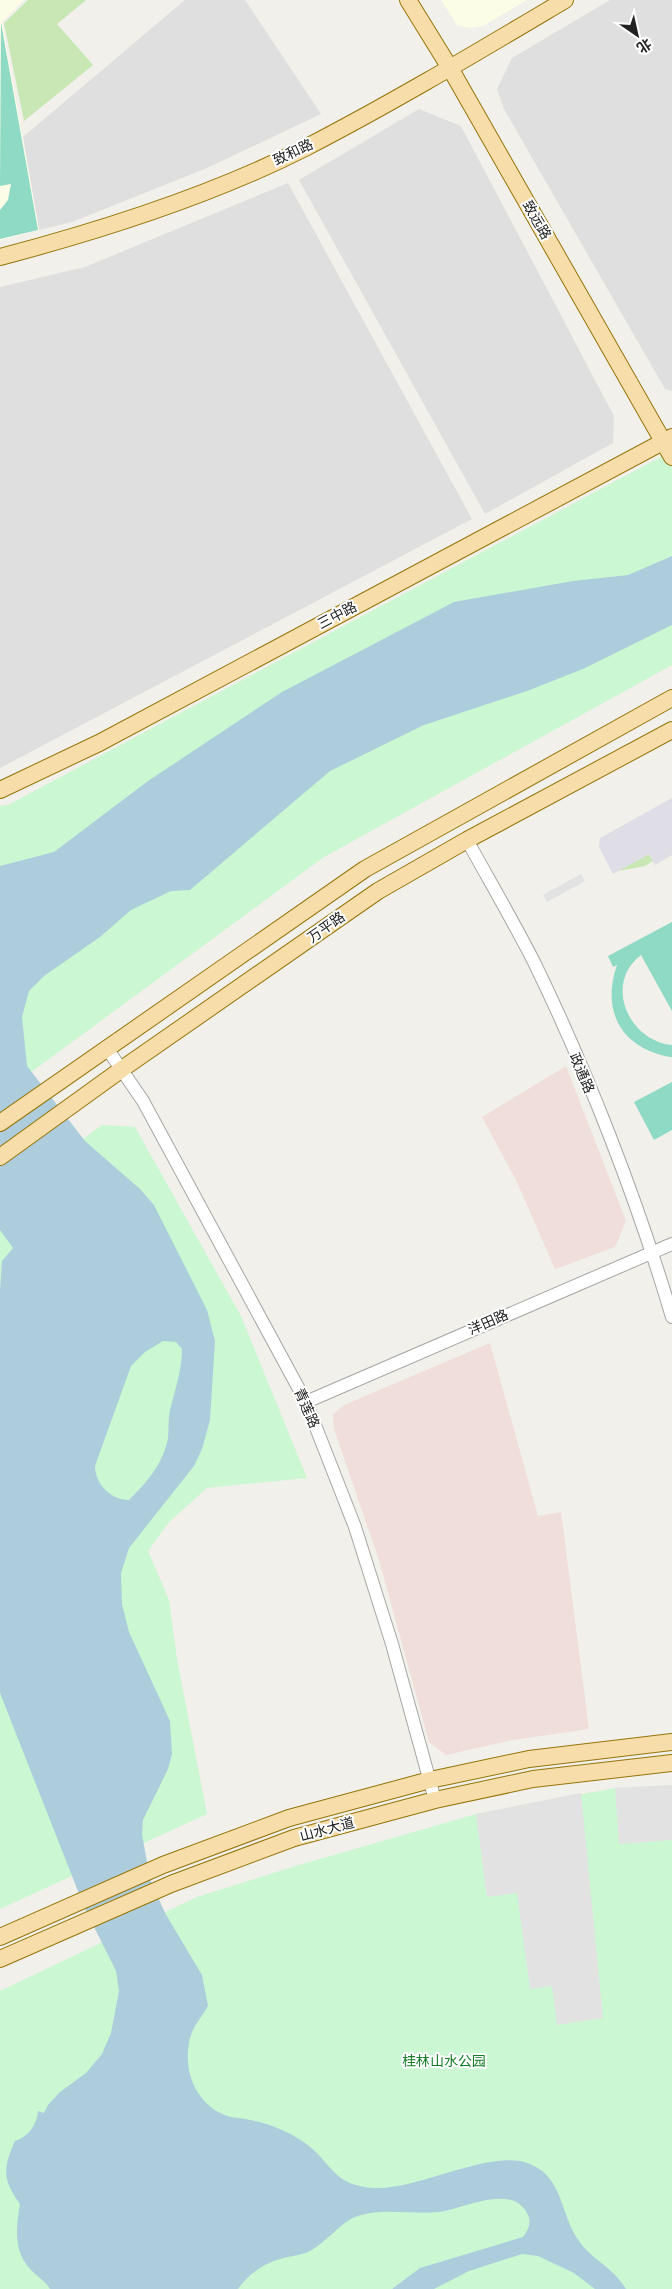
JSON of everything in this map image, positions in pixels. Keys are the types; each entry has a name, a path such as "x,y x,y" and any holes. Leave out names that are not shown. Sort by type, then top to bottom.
{"main road":[{"name":"致远路","path":"408,0 450,68 667,439 672,457"},
{"name":"致和路","path":"0,257 62,241 143,216 304,148 450,68 565,0"},
{"name":"三中路","path":"0,790 99,743 667,439"},
{"name":"万平路","path":"0,1123 106,1047 365,869 672,698"},
{"name":"万平路","path":"0,1157 122,1069 378,891 467,840 672,730"},
{"name":"山水大道","path":"0,1937 163,1865 288,1818 430,1780 530,1759 672,1742"},
{"name":"山水大道","path":"0,1959 171,1884 294,1838 435,1800 533,1779 672,1763"}],"street":[{"name":"政通路","path":"467,840 538,971 588,1086 652,1251 672,1318"},
{"name":"青莲路","path":"106,1047 143,1101 306,1402 355,1527 392,1644 435,1800"},
{"name":"洋田路","path":"306,1402 652,1251 672,1244"}],"shaded area":[{"path":"0,0 24,0 2,22 39,230 0,240"},
{"path":"185,0 245,0 321,114 207,168 72,222 39,230 23,137"},
{"path":"441,0 527,0 483,26 469,28 457,25"},
{"path":"610,0 672,0 672,391 665,389 504,109 497,89 512,58"},
{"path":"419,109 461,126 614,416 613,443 485,514 299,180"},
{"path":"288,183 472,519 0,768 0,287 85,267"},
{"path":"672,798 672,855 655,865 649,854 613,874 599,847 600,838"},
{"path":"581,874 585,881 547,902 543,895"},
{"path":"566,1066 626,1221 615,1247 555,1269 516,1180 482,1117"},
{"path":"490,1343 538,1516 561,1512 589,1729 513,1740 446,1755 429,1742 379,1560 334,1429 333,1414 344,1405"},
{"path":"672,1785 672,1840 619,1844 615,1788"},
{"path":"581,1793 603,2018 557,2025 552,1986 530,1989 517,1893 487,1897 476,1814"}],"green space":[{"path":"28,0 86,0 57,24 93,65 24,121 4,23"},
{"path":"1,23 38,230 0,239 0,210 8,200 11,184 0,186"},
{"path":"672,451 672,665 324,857 0,1095 0,806 8,805"},
{"path":"649,854 653,861 645,866 618,871"},
{"path":"672,922 672,1011 641,955 630,967 624,981 623,995 626,1009 633,1022 644,1033 657,1041 672,1045 672,1057 670,1057 639,1045 627,1036 619,1025 614,1012 612,998 617,965 613,967 608,956"},
{"path":"672,1082 672,1130 654,1140 634,1102"},
{"path":"102,1125 135,1127 241,1316 307,1478 207,1488 169,1522 148,1551 169,1600 177,1659 207,1814 0,1909 0,1200"},
{"name":"桂林山水公园","path":"672,1785 672,2289 0,2289 0,1991 197,1897 299,1865 476,1814 615,1788"}],"water":[{"path":"672,556 672,625 583,669 527,691 424,725 330,771 190,890 171,891 131,910 100,937 44,976 29,991 22,1017 27,1066 85,1141 140,1189 154,1205 207,1310 215,1341 210,1420 202,1449 194,1466 129,1548 121,1573 122,1604 129,1632 170,1721 172,1754 168,1769 143,1820 142,1834 150,1879 165,1913 202,1975 208,2006 192,2031 188,2047 189,2072 198,2094 206,2103 227,2116 264,2123 293,2135 314,2151 341,2178 361,2186 375,2188 393,2187 496,2161 514,2161 530,2164 541,2170 549,2178 560,2198 573,2231 584,2248 615,2275 626,2289 595,2289 574,2273 538,2256 522,2254 469,2271 434,2289 392,2289 420,2268 523,2237 529,2225 527,2213 520,2204 510,2200 498,2199 486,2200 439,2212 376,2212 355,2217 310,2251 271,2262 260,2268 250,2275 238,2289 50,2289 25,2263 21,2255 17,2239 20,2204 7,2180 8,2159 15,2141 24,2137 34,2126 38,2111 44,2113 48,2105 60,2092 86,2073 102,2054 111,2033 119,1991 116,1971 85,1909 0,1693 0,1290 2,1261 13,1248 0,1230 0,866 54,852 148,781 282,692 454,602 573,581 628,575","holes":["163,1341 176,1342 182,1349 181,1365 169,1413 166,1447 148,1479 129,1500 116,1497 101,1485 95,1466 131,1366 145,1352"]}]}
